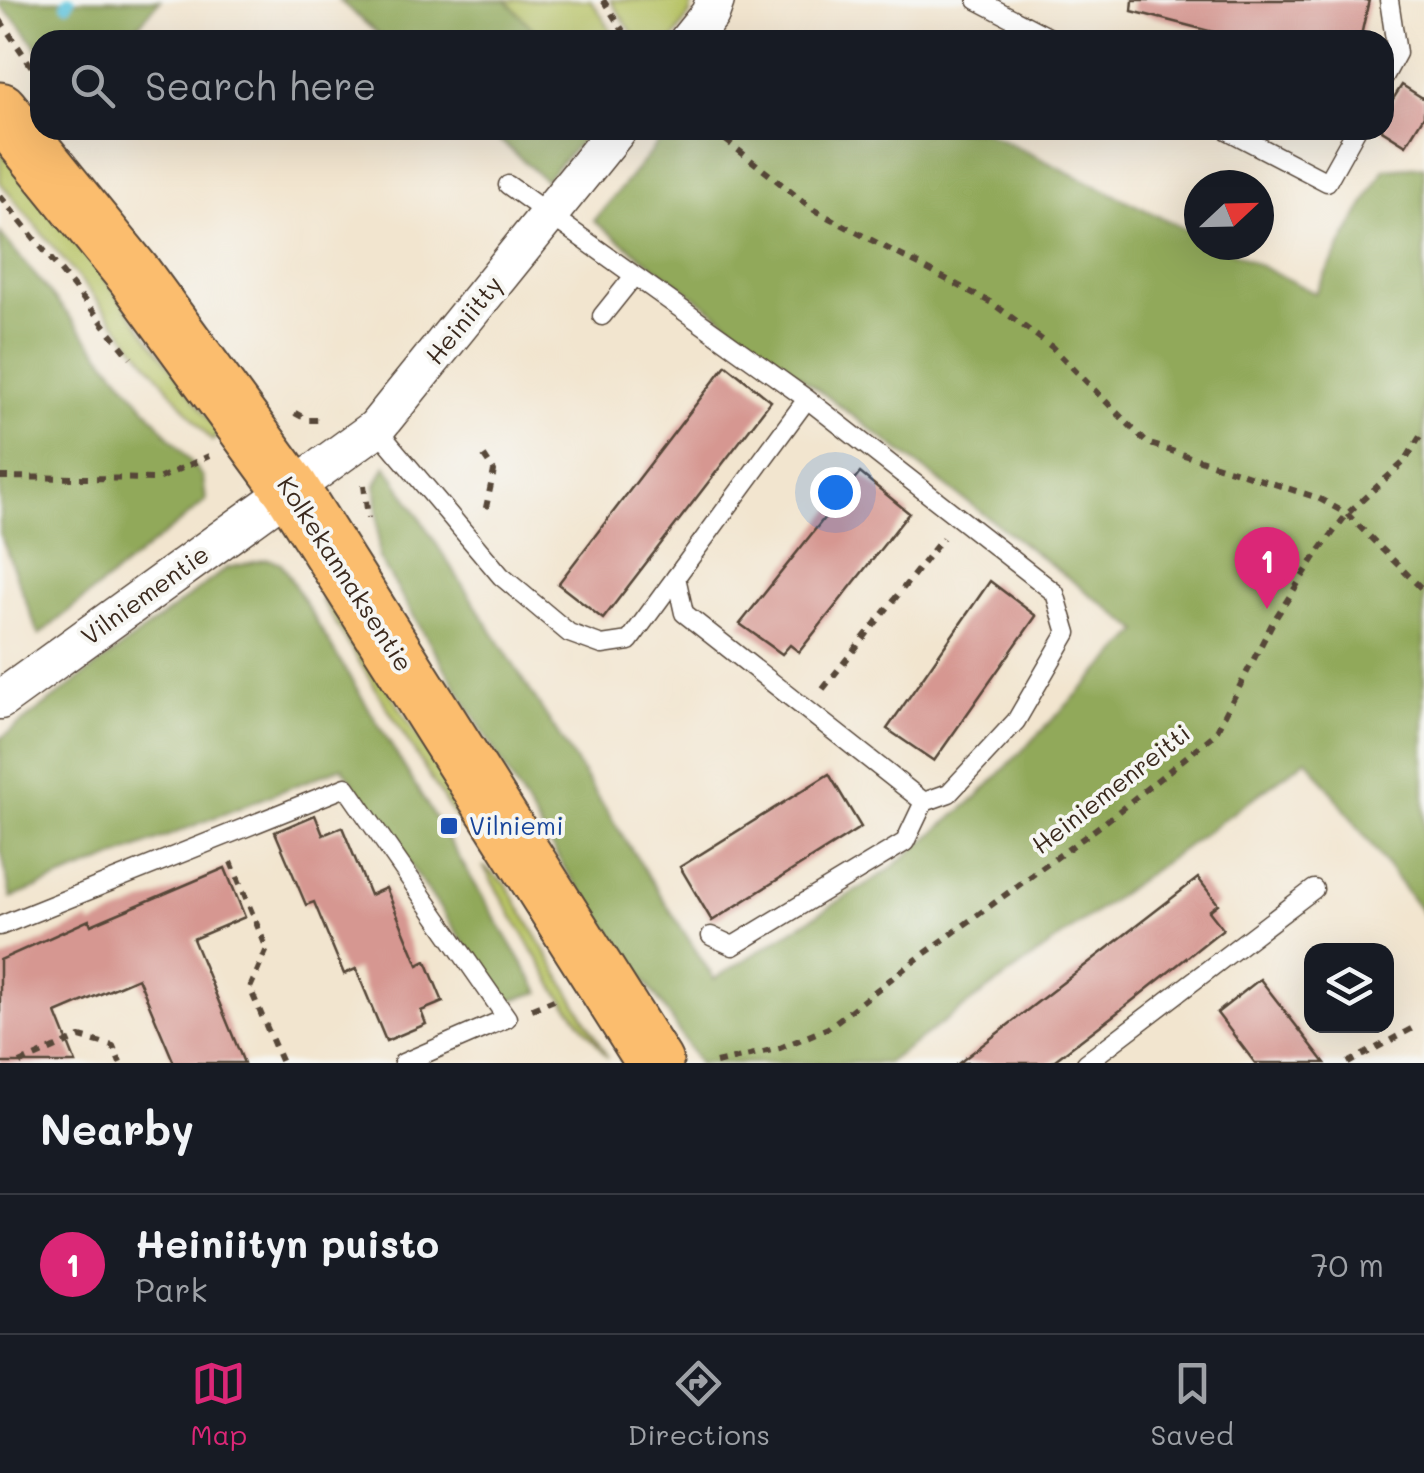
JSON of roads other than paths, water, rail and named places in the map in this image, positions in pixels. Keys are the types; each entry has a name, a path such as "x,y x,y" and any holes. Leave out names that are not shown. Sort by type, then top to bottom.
{"main road":[{"name":"Kolkekannaksentie","path":"0,110 135,276 291,489 654,1063"}],"street":[{"path":"697,30 715,0"},
{"name":"Heiniitty","path":"291,489 376,428 609,140"},
{"name":"Vilniementie","path":"0,700 291,489"}],"lane":[{"path":"976,0 1034,30"},
{"path":"1389,0 1393,30"},
{"path":"1247,140 1327,182 1350,140"},
{"path":"508,185 808,399 1055,592 1067,633 1016,721 949,793 924,802 906,842 733,946 710,936"},
{"path":"602,316 634,276"},
{"path":"376,428 501,576 569,633 602,645 628,641 808,399"},
{"path":"676,577 684,613 924,802"},
{"path":"0,926 346,787 508,1018 403,1063"},
{"path":"1096,1060 1314,889"}],"waterway":[{"path":"67,4 69,0"}],"place":[{"name":"Heiniityn puisto","path":"1267,609"},
{"name":"Vilniemi","path":"449,826"}]}
